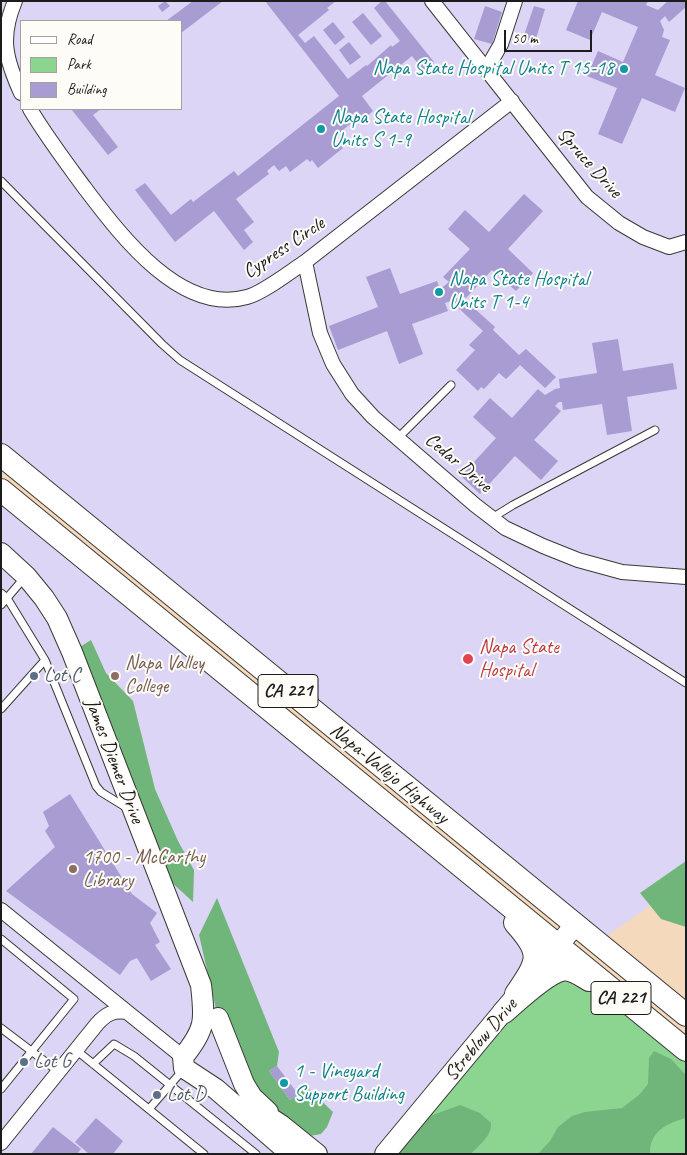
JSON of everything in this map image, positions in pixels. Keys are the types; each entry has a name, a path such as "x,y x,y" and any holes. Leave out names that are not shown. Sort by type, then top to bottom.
{"main road":[{"name":"Napa-Vallejo Highway","path":"1,455 686,1015"},
{"name":"Napa-Vallejo Highway","path":"1,490 686,1050"},
{"path":"488,889 528,938 534,948 535,955 532,968 504,1012"},
{"path":"504,1012 536,985 561,969 574,971 637,1011"}],"street":[{"path":"15,1 8,15 3,40 9,66 20,91"},
{"name":"Spruce Drive","path":"432,1 587,197 618,223 643,238 669,248 686,242"},
{"path":"486,70 501,44 515,1"},
{"name":"Cypress Circle","path":"31,110 45,134 116,229 142,257 169,280 217,300 248,297 306,262 512,101"},
{"name":"Cedar Drive","path":"306,262 320,333 333,364 363,406 428,466 505,528 543,546 585,563 622,572 686,577"},
{"name":"James Diemer Drive","path":"1,552 26,576 51,608 62,628 201,985 212,1003 218,1018"},
{"path":"1,910 187,1062 292,1154"},
{"name":"Streblow Drive","path":"385,1154 575,925"},
{"name":"James Diemer Drive","path":"187,1062 202,1028 204,1012 201,985"},
{"path":"1,1143 103,1018 117,1010 127,1012"},
{"path":"187,1062 216,1031 218,1018"},
{"path":"218,1018 244,1084 252,1097 281,1125 317,1154"},
{"path":"187,1062 281,1125"}],"lane":[{"path":"1,181 180,360 686,683"},
{"path":"398,438 451,385"},
{"path":"492,518 655,430"},
{"path":"1,605 4,595 26,576"},
{"path":"4,595 45,660 96,786 101,792 134,813"},
{"path":"1,710 45,660"},
{"path":"1,939 74,999 1,1089"},
{"path":"1,1028 59,1072"},
{"path":"93,1064 114,1044 134,1056 256,1154"},
{"path":"76,1050 204,1154"},
{"path":"149,1109 187,1062"}],"shaded area":[{"name":"Napa State Hospital","path":"1,1 686,1 686,880 597,943 1,455"},
{"name":"Napa Valley College","path":"1,490 488,889 535,955 385,1154 1,1154"}],"green space":[{"path":"91,640 106,673 133,701 155,789 178,841 194,870 193,902 155,867 72,652"},
{"path":"686,861 686,927 661,919 640,893"},
{"path":"217,898 279,1052 277,1066 269,1071 290,1100 307,1087 333,1112 327,1127 321,1134 310,1136 266,1110 218,1018 199,935"},
{"path":"574,971 686,1050 686,1154 385,1154 504,1012"},
{"path":"654,1051 671,1059 686,1075 686,1118 673,1122 656,1134 650,1154 538,1154 550,1141 558,1127 572,1116 585,1112 622,1108 639,1095 648,1084 649,1058"},
{"path":"460,1105 480,1113 491,1123 487,1136 471,1154 385,1154 411,1123"}],"building":[{"path":"165,1 170,6 162,12 158,6"},
{"path":"193,1 223,1 182,32 182,20 167,20"},
{"name":"Napa State Hospital Units S 1-9","path":"265,1 336,1 327,8 329,10 298,35 305,43 314,36 348,79 367,66 391,45 392,47 400,41 374,8 382,1 385,1 434,62 423,70 412,56 362,96 373,111 364,119 357,111 350,116 354,121 334,137 343,148 318,168 312,160 310,162 307,159 290,172 286,166 279,171 274,165 267,171 269,174 236,199 254,222 244,230 253,242 244,250 214,211 175,242 135,190 145,183 171,215 191,199 193,202 234,171 238,176 339,96"},
{"name":"Napa State Hospital Units T 15-18","path":"578,1 648,1 646,5 658,10 668,1 686,1 686,7 669,22 665,16 660,21 664,30 662,37 670,40 655,75 685,88 675,112 642,98 622,144 598,134 617,88 587,76 598,51 623,62 638,27 602,12 590,40 566,30"},
{"path":"485,6 502,12 492,44 474,39"},
{"path":"534,6 545,9 535,42 523,38"},
{"path":"363,13 382,36 371,45 352,22"},
{"path":"333,22 345,37 335,45 323,30"},
{"path":"349,42 361,57 350,65 339,50"},
{"path":"72,110 100,110 93,115 118,147 108,155"},
{"name":"Napa State Hospital Units T 1-4","path":"524,194 543,211 508,249 533,273 516,291 492,270 466,298 460,293 456,297 462,303 465,300 495,327 493,330 519,355 526,349 556,377 545,388 520,365 506,379 499,373 484,389 481,387 478,391 456,370 475,350 469,345 483,331 451,301 445,303 448,311 412,324 423,354 399,364 387,331 338,350 329,326 378,307 366,277 390,268 400,294 437,281 440,289 449,282 443,277 470,249 448,229 465,210 489,232"},
{"name":"Napa State Hospital Units T 1-4","path":"618,339 623,371 673,363 677,389 627,397 632,431 607,435 602,404 563,410 562,402 559,402 555,406 561,411 534,440 558,461 541,480 515,456 480,494 461,476 496,438 473,417 490,398 512,418 538,389 545,395 560,388 559,379 597,373 592,343"},
{"name":"1700 - McCarthy Library","path":"70,794 132,894 157,913 150,923 160,942 155,945 171,969 151,981 137,958 130,961 120,975 6,891 55,847 45,831 49,826 43,812"},
{"name":"1 - Vineyard Support Building","path":"277,1066 298,1094 290,1100 269,1071"},
{"path":"96,1118 123,1141 113,1154 89,1154 75,1142"},
{"path":"53,1127 81,1149 77,1154 31,1154"}],"place":[{"name":"Napa State Hospital Units T 15-18","path":"624,69"},
{"name":"Napa State Hospital Units S 1-9","path":"321,129"},
{"name":"Napa State Hospital Units T 1-4","path":"439,292"},
{"name":"Napa State Hospital","path":"468,659"},
{"name":"Lot C","path":"34,676"},
{"name":"Napa Valley College","path":"115,676"},
{"name":"1700 - McCarthy Library","path":"73,869"},
{"name":"Lot G","path":"24,1062"},
{"name":"1 - Vineyard Support Building","path":"284,1083"},
{"name":"Lot D","path":"157,1095"}]}
